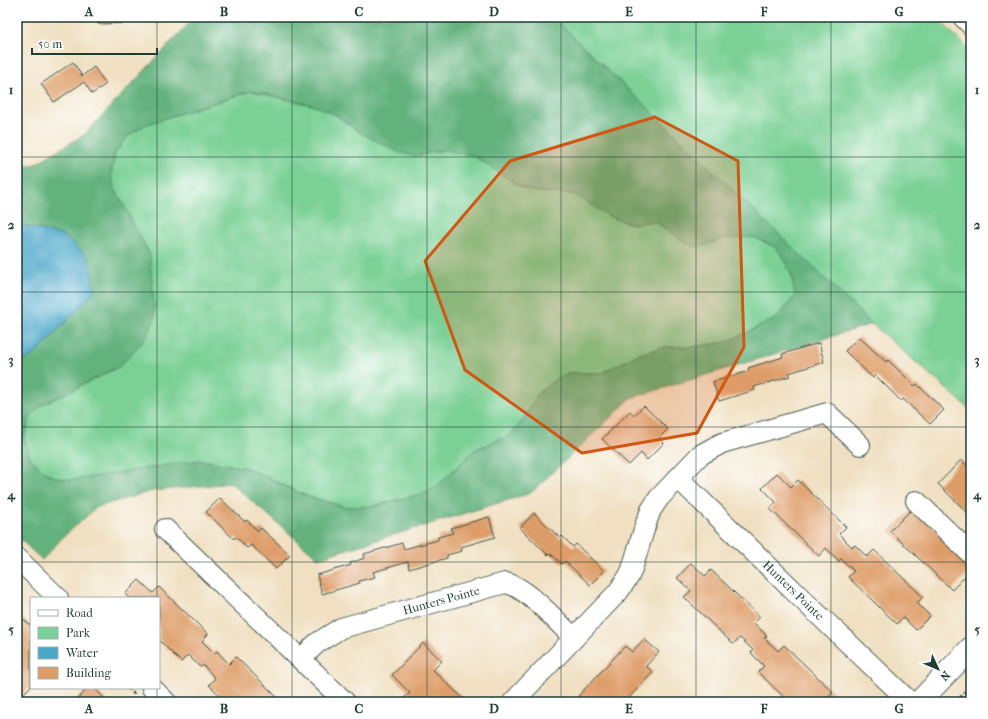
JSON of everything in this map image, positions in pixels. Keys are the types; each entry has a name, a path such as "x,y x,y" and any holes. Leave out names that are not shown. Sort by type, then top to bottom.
{"main road":[{"path":"919,702 971,648"}],"street":[{"path":"963,17 971,25"},
{"path":"513,702 618,592 632,569 651,510 659,498 700,455 722,443 827,412 860,445"},
{"name":"Hunters Pointe","path":"678,478 910,702"},
{"path":"916,501 971,554"},
{"path":"165,529 345,702"},
{"path":"17,558 57,597"},
{"name":"Hunters Pointe","path":"301,659 317,643 341,628 505,583 511,583 522,590 574,638"},
{"path":"153,689 166,702"}],"path":[{"path":"956,702 971,685"}],"highlighted area":[{"path":"655,117 738,161 744,347 697,433 582,453 465,370 425,261 510,161"}],"green space":[{"path":"195,17 561,17 557,21 872,324 631,398 531,493 318,558 231,483 152,491 97,507 62,538 42,560 17,536 17,365 36,353 95,291 61,235 17,224 17,164 33,165 84,135","holes":["251,91 312,105 333,113 361,133 400,153 414,156 444,150 473,155 522,188 537,192 574,194 612,218 633,224 655,221 683,241 696,247 724,239 754,237 773,246 782,255 792,276 795,296 777,318 727,342 693,347 664,347 637,355 602,373 567,373 560,376 538,393 524,419 510,435 476,449 437,486 424,493 374,506 345,507 304,495 248,468 200,460 72,480 58,478 46,473 31,459 24,439 30,417 42,405 120,366 146,338 155,319 150,255 115,189 111,175 115,153 128,136 147,124"]},
{"path":"561,17 936,17 971,51 971,410 872,324 557,21"},
{"path":"251,91 312,105 333,113 361,133 414,156 444,150 473,155 522,188 537,192 574,194 613,218 633,224 655,221 683,241 696,247 724,239 754,237 773,246 782,255 792,276 795,296 777,318 727,342 693,347 664,347 637,355 602,373 567,373 560,376 538,393 524,419 510,435 476,449 437,486 424,493 374,506 345,507 304,495 248,468 72,480 58,478 46,473 31,459 24,439 30,417 42,405 120,366 150,255 115,189 111,175 115,153 128,136 147,124"}],"water":[{"path":"17,224 61,235 73,243 88,258 95,291 36,353 17,365"}],"building":[{"path":"97,17 125,17 126,23 98,24"},
{"path":"73,62 82,76 94,67 106,84 92,94 84,82 54,102 41,84"},
{"path":"859,337 886,362 888,360 915,386 917,384 944,410 930,424 903,399 901,401 875,375 873,378 845,351"},
{"path":"819,343 824,362 789,373 790,376 754,387 755,390 719,401 713,382 749,371 748,368 783,357 782,354"},
{"path":"644,406 668,429 659,438 664,443 647,460 641,453 629,465 602,439 630,411 634,415"},
{"path":"961,460 971,469 971,516 938,484"},
{"path":"777,473 791,487 798,480 846,527 839,534 852,547 855,545 867,557 874,550 923,597 917,603 930,616 916,630 903,617 897,624 848,577 854,571 841,559 839,561 826,548 819,556 770,509 776,502 762,488"},
{"path":"220,498 245,522 247,520 258,531 261,528 290,555 276,569 251,545 247,548 236,537 234,539 206,512"},
{"path":"913,508 971,564 971,570 952,590 890,531"},
{"path":"534,513 560,538 562,536 573,547 576,544 604,571 590,585 565,561 562,564 550,553 548,555 520,528"},
{"path":"489,517 495,537 461,547 462,551 447,555 447,558 409,569 408,562 373,572 375,577 322,594 317,575 351,565 350,563 365,558 364,554 402,543 404,549 438,540 438,537 453,533 451,528"},
{"path":"691,563 705,576 711,570 760,617 754,623 767,636 764,638 778,651 784,645 833,692 827,698 831,702 789,702 758,672 764,666 751,653 753,650 740,638 733,644 684,597 691,591 677,578"},
{"path":"139,580 153,593 159,587 208,634 202,641 214,653 217,651 229,664 236,657 282,702 227,702 209,685 215,678 203,665 200,667 188,655 181,662 160,641 160,597 128,597 125,594"},
{"path":"22,618 30,625 30,687 17,700 17,624"},
{"path":"644,639 659,652 646,666 653,672 625,702 585,702 578,696 625,646 632,652"},
{"path":"423,643 442,661 433,670 466,701 465,702 408,702 404,698 410,693 392,675"},
{"path":"87,689 95,689 108,702 75,702"}]}
